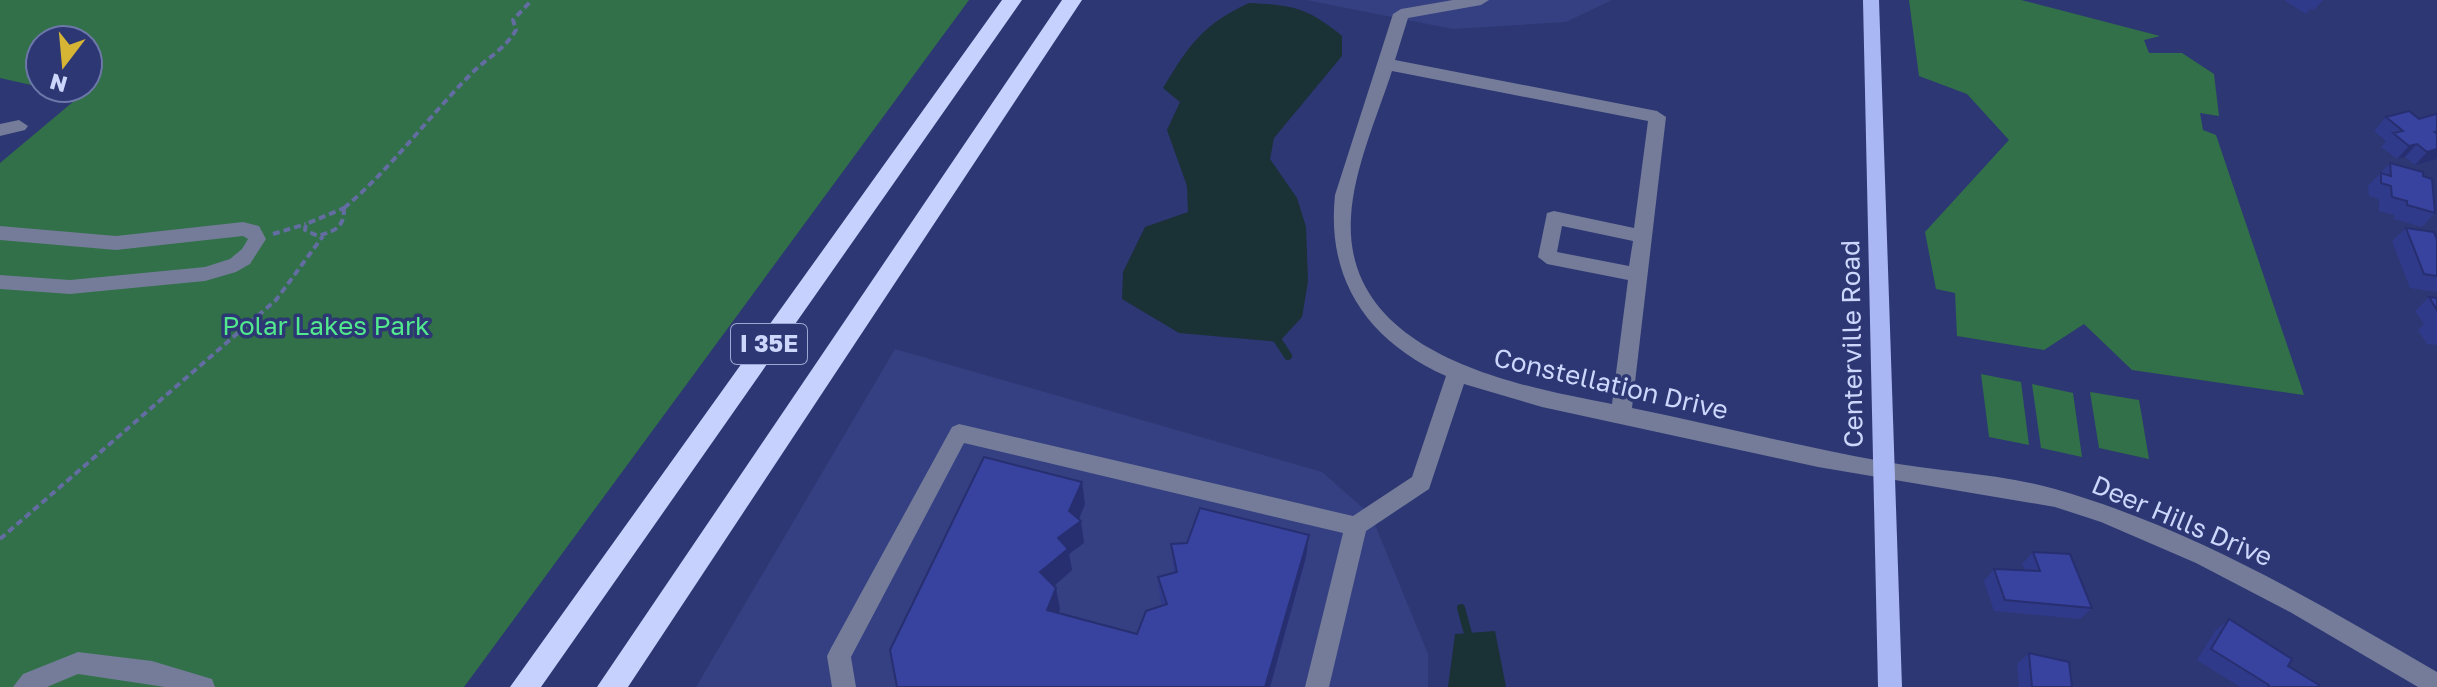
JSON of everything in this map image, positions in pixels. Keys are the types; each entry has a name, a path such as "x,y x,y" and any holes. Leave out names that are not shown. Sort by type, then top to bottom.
{"highway":[{"name":"I 35E","path":"524,687 1012,0"},
{"name":"I 35E","path":"611,687 1072,0"}],"main road":[{"name":"Centerville Road","path":"1871,0 1890,687"}],"street":[{"name":"Constellation Drive","path":"1481,0 1401,14 1344,195 1339,222 1341,246 1348,269 1377,316 1423,354 1457,372 1517,392 1883,470"},
{"path":"1385,64 1657,117 1621,414"},
{"path":"0,130 19,126"},
{"path":"1637,275 1547,257 1554,218 1642,236"},
{"path":"0,233 116,243 243,229 252,231 257,239 254,249 242,261 225,270 205,274 129,284 70,287 0,282"},
{"path":"1317,687 1356,526 1421,483 1457,372"},
{"path":"844,687 839,656 959,433 1356,526"},
{"name":"Deer Hills Drive","path":"1883,470 2052,497 2132,524 2223,565 2437,685"},
{"path":"25,687 78,663 152,672 203,687"}],"path":[{"path":"257,239 344,208 396,158 480,64 512,38 516,30 513,20 532,0"},
{"path":"0,539 276,300 323,236 342,226 344,208"},
{"path":"306,224 305,230 309,235 323,236"}],"shaded area":[{"path":"1306,0 1612,0 1566,22 1453,29"},
{"path":"1249,3 1299,10 1319,19 1342,36 1342,56 1274,138 1270,159 1297,198 1306,227 1308,281 1302,317 1279,342 1179,333 1122,299 1123,272 1145,227 1188,212 1187,186 1167,130 1180,102 1163,88 1208,28"},
{"path":"895,349 1322,472 1371,515 1428,654 1428,687 696,687"},
{"path":"1495,631 1506,687 1448,687 1455,634"}],"green space":[{"name":"Polar Lakes Park","path":"0,0 969,0 464,687 0,687 0,163 70,104 104,104 104,24 24,24 24,83 0,78"},
{"path":"1909,0 2021,0 2160,36 2144,40 2149,53 2182,53 2214,74 2219,116 2200,113 2203,130 2216,135 2304,395 2132,370 2084,324 2044,350 1957,336 1955,293 1936,289 1925,232 2009,140 1967,94 1919,76"},
{"path":"1981,374 2021,382 2029,445 1989,437"},
{"path":"2032,384 2073,393 2082,457 2041,448"},
{"path":"2090,392 2139,400 2149,459 2099,448"}],"building":[{"path":"2409,111 2419,119 2437,115 2437,149 2427,152 2417,144 2409,146 2393,133 2403,131 2386,117"},
{"path":"2390,163 2423,172 2423,176 2432,179 2435,213 2392,197 2391,186 2381,183 2381,173 2391,176"},
{"path":"2406,228 2434,232 2437,240 2437,276 2424,274"},
{"path":"2429,297 2437,298 2437,310"},
{"path":"984,457 1082,482 1069,511 1081,521 1058,538 1068,549 1040,572 1056,588 1047,610 1137,634 1146,611 1167,604 1158,577 1177,572 1171,544 1187,543 1200,508 1309,535 1265,687 897,687 890,650"},
{"path":"2033,552 2070,554 2092,608 2005,600 1994,569 2040,571"},
{"path":"2229,619 2292,659 2288,666 2318,687 2268,687 2211,649"},
{"path":"2029,653 2069,662 2072,687 2032,687"}],"waterway":[{"path":"1275,336 1288,356"},
{"path":"1461,608 1470,641"}]}
